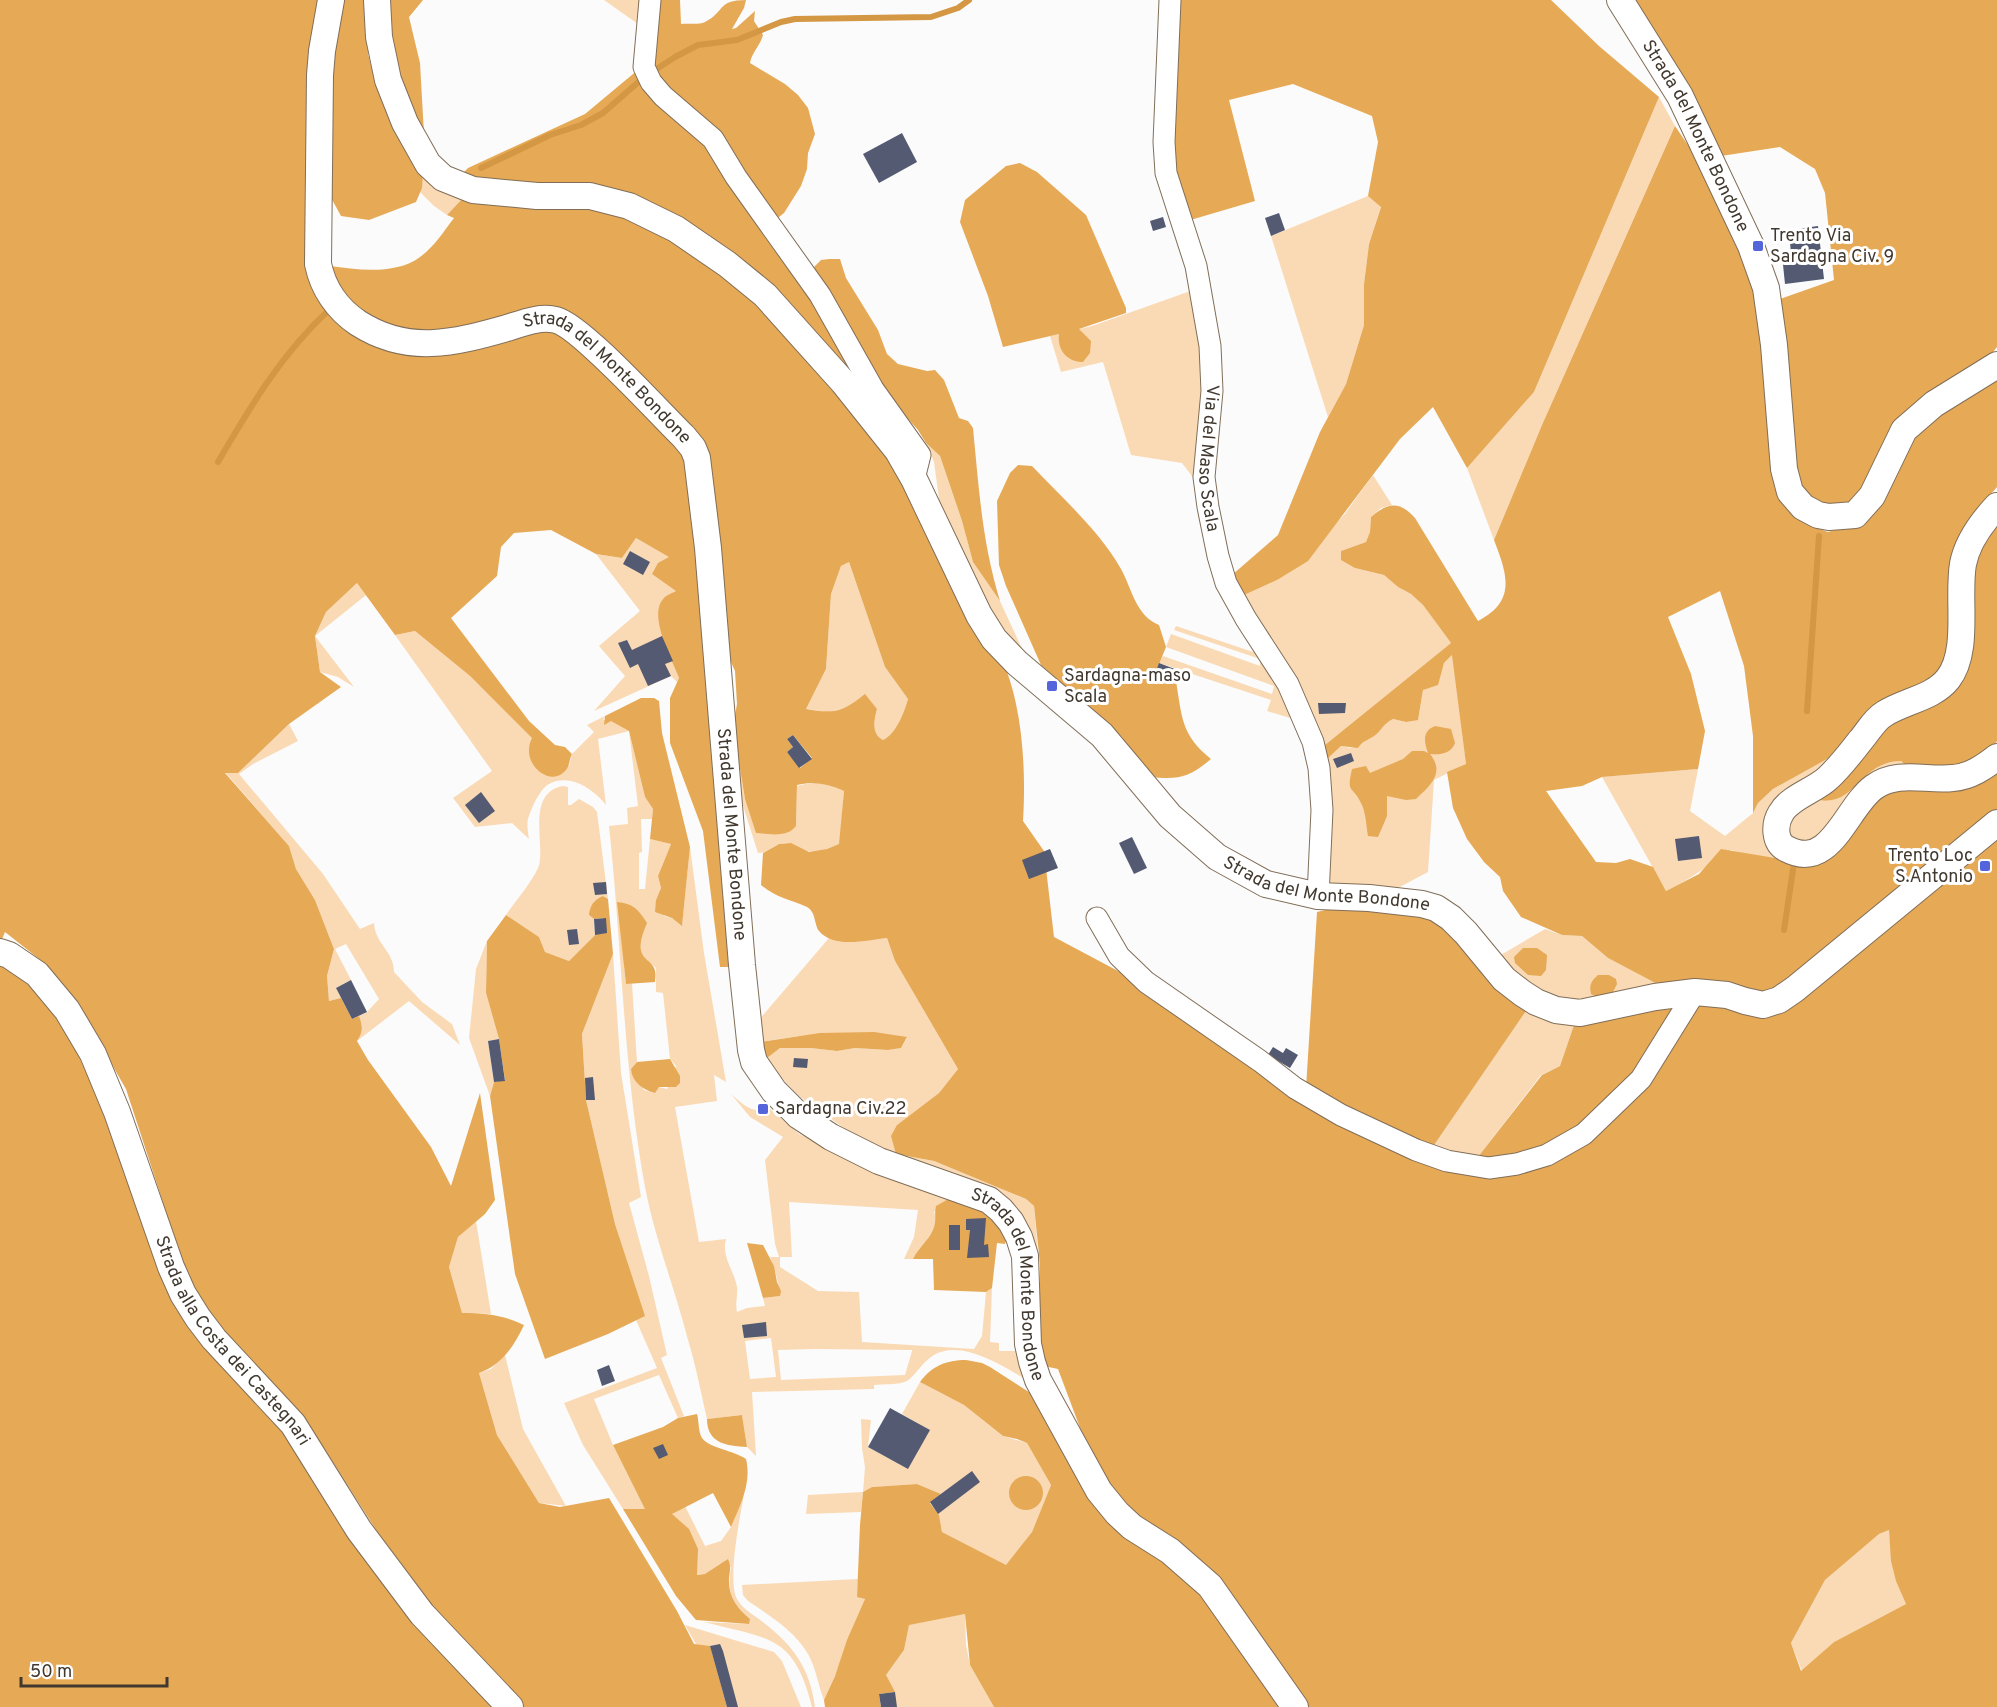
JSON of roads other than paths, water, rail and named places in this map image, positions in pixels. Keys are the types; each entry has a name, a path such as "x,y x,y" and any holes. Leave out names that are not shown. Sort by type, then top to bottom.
{"street":[{"name":"Strada del Monte Bondone","path":"331,0 320,75 318,264 324,284 339,307 368,329 383,336 415,344 464,339 543,319 558,321 572,329 606,360 693,448 697,458 708,548 751,1050 760,1072 774,1091 799,1116 831,1137 879,1161 989,1200 1001,1210 1019,1237 1025,1256 1027,1317 1032,1362 1041,1386 1100,1491 1117,1513 1132,1527 1170,1551 1210,1586 1295,1707"},
{"name":"Strada del Monte Bondone","path":"377,0 380,38 388,80 405,123 428,164 442,178 490,193 590,196 610,200 650,215 676,229 727,264 765,295 857,399 898,451 914,479 979,615 994,639 1017,663 1102,735 1170,816 1217,857 1266,884 1318,897 1379,899 1436,908 1451,918 1466,933 1504,979 1536,1002 1556,1010 1580,1013 1695,992 1727,994 1763,1005 1779,1000 1819,971 1889,910 1997,823"},
{"path":"650,0 647,75 663,96 713,139 736,177 820,295 873,389 920,455 914,479"},
{"name":"Via del Maso Scala","path":"1170,0 1164,142 1166,173 1196,266 1210,346 1212,392 1204,477 1208,507 1226,583 1288,684 1313,741 1319,768 1322,810 1318,897"},
{"name":"Strada del Monte Bondone","path":"1620,0 1680,96 1751,246 1766,288 1774,345 1784,469 1790,492 1796,500 1818,515 1829,517 1855,515 1872,496 1904,430 1934,404 1997,365"},
{"path":"1997,506 1970,544 1964,562 1959,648 1948,679 1940,687 1882,715 1827,779 1782,811 1777,821 1776,833 1779,842 1787,850 1796,853 1814,853 1833,840 1867,792 1881,783 1904,776 1954,778 1982,769 1997,757"},
{"path":"1097,918 1119,956 1146,982 1295,1088 1341,1115 1416,1150 1447,1161 1489,1168 1517,1164 1547,1155 1584,1134 1641,1079 1695,992"},
{"name":"Strada alla Costa dei Castegnari","path":"0,952 9,955 37,974 67,1010 93,1054 117,1112 171,1267 183,1294 198,1318 214,1339 293,1424 359,1530 423,1614 510,1707"}],"waterway":[{"path":"481,168 550,135 581,125 603,113 643,78 698,45 737,40 781,22 795,19 931,17 958,8 969,0"},
{"path":"218,462 282,362 329,310"},
{"path":"1807,711 1819,536"},
{"path":"1784,930 1794,863"}],"place":[{"name":"Trento Via Sardagna Civ. 9","path":"1758,246"},
{"name":"Sardagna-maso Scala","path":"1052,686"},
{"name":"Trento Loc S.Antonio","path":"1985,866"},
{"name":"Sardagna Civ.22","path":"763,1109"}]}
